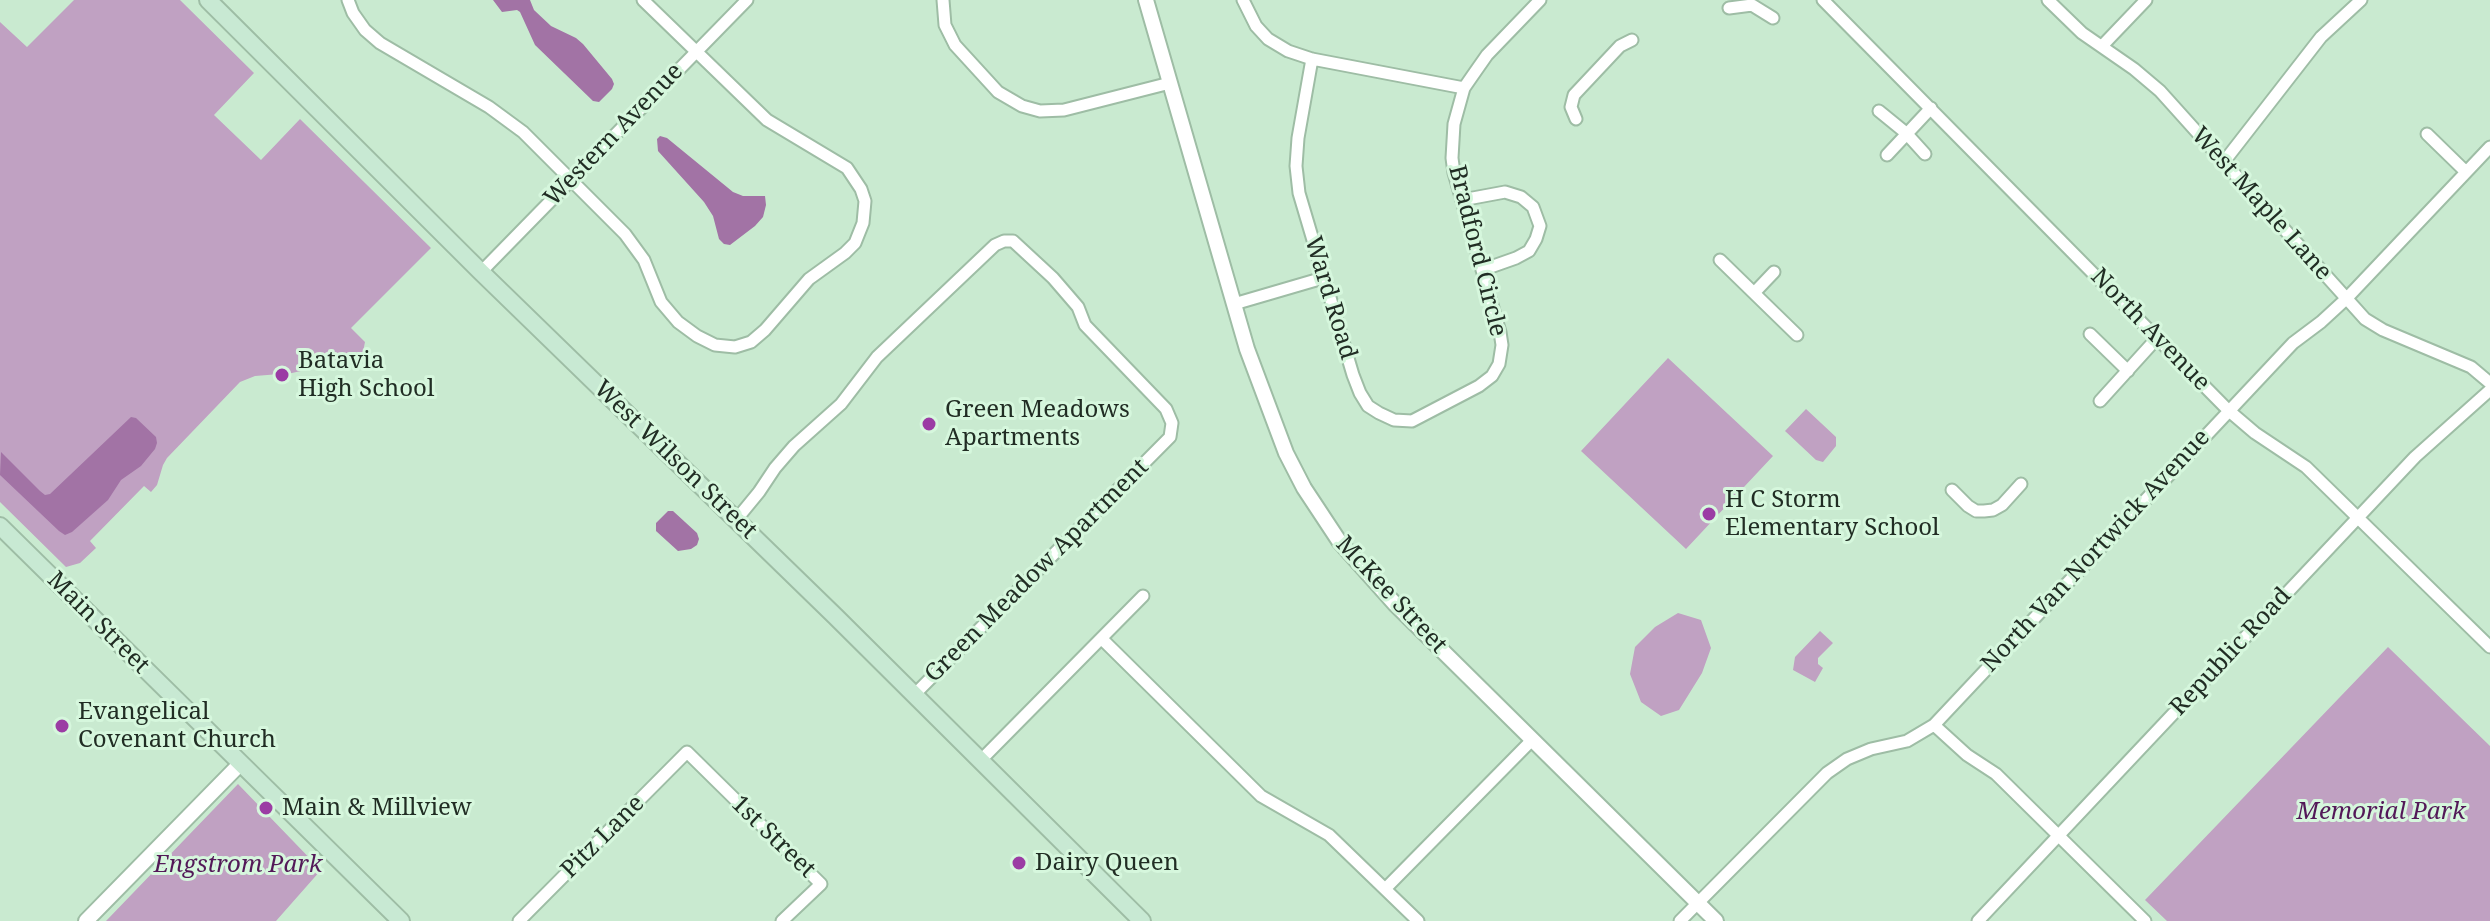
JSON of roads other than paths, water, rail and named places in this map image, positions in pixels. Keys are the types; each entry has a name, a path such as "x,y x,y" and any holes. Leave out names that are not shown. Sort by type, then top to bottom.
{"main road":[{"name":"West Wilson Street","path":"208,0 1142,921"},
{"name":"Main Street","path":"0,526 401,921"}],"street":[{"path":"348,0 365,30 380,43 507,119 570,180 635,246 668,313 697,336 715,345 735,347 751,342 765,330 809,279 855,243 863,223 865,201 847,168 767,120 643,0"},
{"name":"Western Avenue","path":"481,272 747,0"},
{"path":"943,0 945,25 955,45 998,92 1022,106 1040,111 1057,111 1170,83"},
{"name":"McKee Street","path":"1146,0 1251,362 1286,453 1326,523 1395,604 1716,921"},
{"path":"1243,0 1256,26 1268,39 1288,51 1312,59 1464,88"},
{"name":"Bradford Circle","path":"1484,383 1499,364 1502,345 1454,173 1454,124 1464,88 1487,55 1540,0"},
{"name":"North Avenue","path":"1823,0 2228,410 2255,433 2306,467 2490,647"},
{"name":"West Maple Lane","path":"2048,0 2082,33 2147,79 2365,319 2383,330 2462,362 2490,383"},
{"path":"2102,46 2146,0"},
{"path":"2223,163 2321,37 2361,0"},
{"path":"1729,8 1752,5 1773,18"},
{"path":"1576,119 1571,107 1574,95 1620,46 1632,40"},
{"name":"Ward Road","path":"1312,59 1298,138 1296,177 1353,375 1368,406 1394,420 1412,421 1484,383"},
{"path":"1887,155 1931,108"},
{"path":"1879,111 1925,154"},
{"path":"2427,134 2466,172"},
{"name":"North Van Nortwick Avenue","path":"1680,921 1827,773 1847,759 1871,749 1907,741 1934,725 2228,410 2293,343 2346,299 2490,147"},
{"path":"1462,200 1505,192 1521,197 1533,207 1540,226 1529,251 1482,270"},
{"name":"Green Meadow Apartment","path":"736,520 794,446 841,404 877,357 995,245 1013,241 1062,286 1078,307 1085,325 1166,409 1172,423 1170,437 914,695"},
{"path":"1720,260 1797,335"},
{"path":"1754,293 1774,272"},
{"path":"1234,304 1323,278"},
{"path":"2090,334 2128,371"},
{"path":"2100,401 2158,337"},
{"name":"Republic Road","path":"1978,921 2415,457 2490,390"},
{"path":"1952,490 1968,506 1984,511 2002,505 2021,484"},
{"path":"980,761 1143,596"},
{"path":"1102,639 1261,796 1329,835 1418,921"},
{"path":"1934,725 1959,749 1996,774 2145,921"},
{"path":"1386,888 1532,740"},
{"name":"Pitz Lane","path":"519,921 687,752"},
{"name":"1st Street","path":"687,752 821,884 782,921"},
{"path":"86,921 240,764"}],"place":[{"name":"Batavia High School","path":"282,375"},
{"name":"Green Meadows Apartments","path":"929,424"},
{"name":"H C Storm Elementary School","path":"1709,514"},
{"name":"Evangelical Covenant Church","path":"62,726"},
{"name":"Main & Millview","path":"266,808"},
{"name":"Dairy Queen","path":"1019,863"}],"park label":[{"name":"Memorial Park","path":"2381,812"},
{"name":"Engstrom Park","path":"238,865"}]}
